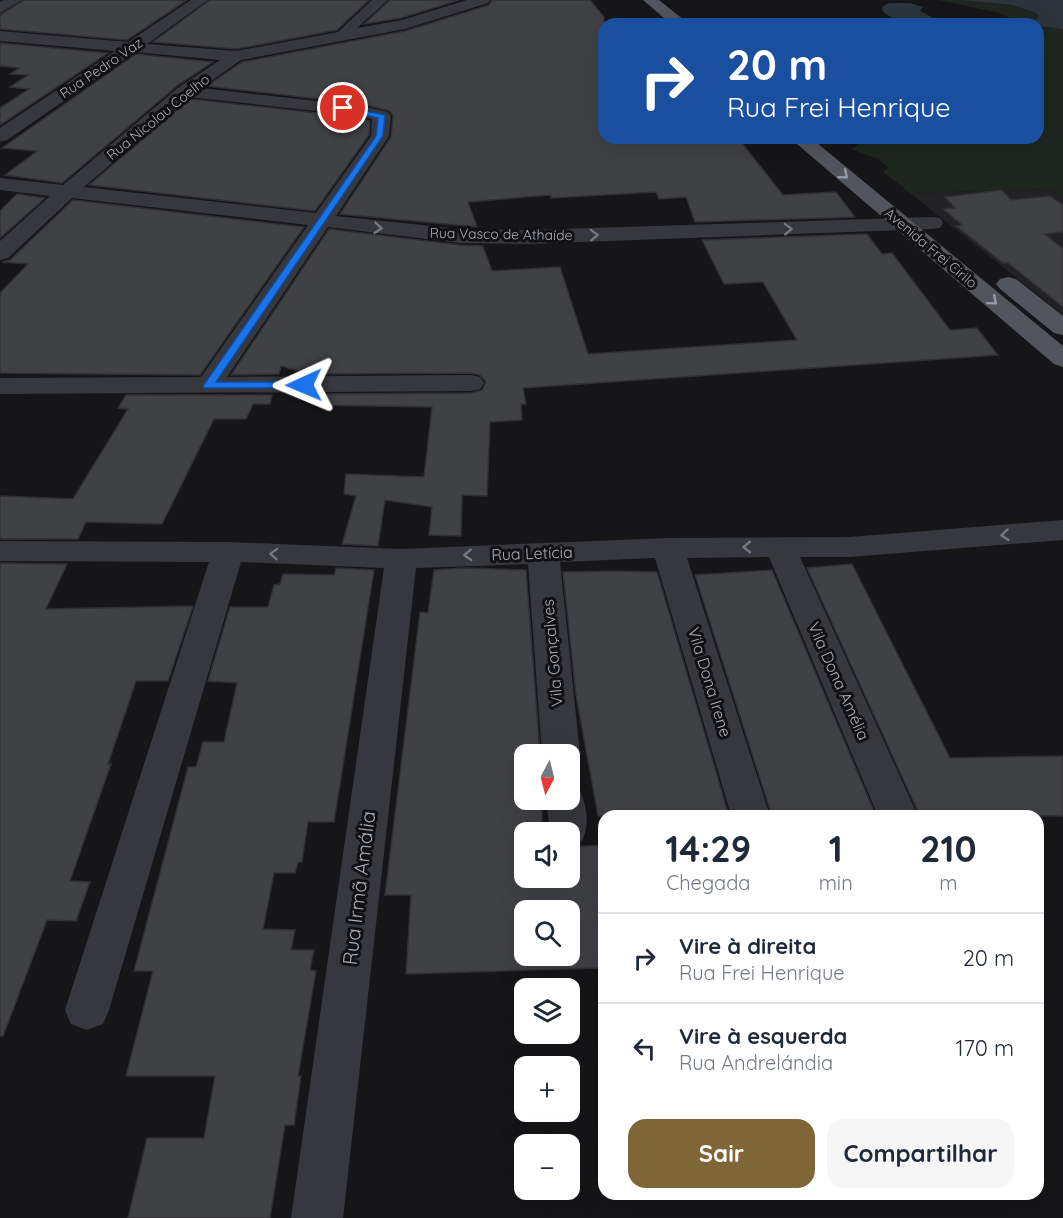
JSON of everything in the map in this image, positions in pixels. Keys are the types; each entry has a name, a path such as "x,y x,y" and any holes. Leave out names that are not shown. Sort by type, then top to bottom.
{"main road":[{"path":"643,3 654,18"},
{"path":"643,3 670,18"},
{"name":"Avenida Frei Cirilo","path":"806,144 1063,359"},
{"name":"Avenida Frei Cirilo","path":"833,144 967,251"},
{"name":"Avenida Frei Cirilo","path":"993,272 1063,328"}],"street":[{"path":"0,8 15,0"},
{"name":"Rua Pedro Vaz","path":"0,136 201,0"},
{"path":"342,38 348,28 381,0"},
{"name":"Rua Nicolau Coelho","path":"0,254 67,192 185,91 236,56 342,38 416,21 483,0"},
{"path":"0,36 236,56"},
{"path":"185,91 376,113 382,116 383,122 380,136 208,386"},
{"name":"Rua Vasco de Athaíde","path":"0,184 460,236 528,237 932,223"},
{"path":"0,386 471,383"},
{"name":"Rua Letícia","path":"0,551 228,552 401,559 668,548 850,547 1063,530"},
{"name":"Vila Dona Amélia","path":"780,547 895,810"},
{"name":"Vila Dona Irene","path":"668,548 749,810"},
{"path":"87,1010 228,552"},
{"name":"Vila Gonçalves","path":"543,552 560,744"},
{"name":"Rua Irmã Amália","path":"317,1218 401,559"}],"shaded area":[{"path":"939,0 1063,0 1063,197 1050,189 910,193 883,172 888,168 878,159 851,149 859,144 1044,144 1044,18 1010,18 999,13"},
{"path":"963,0 1063,0 1063,29 1044,27 1044,18 1038,18 1039,16 1035,12 1013,5"},
{"path":"889,3 910,3 923,7 920,11 933,18 892,18 882,10 883,6"},
{"path":"1050,189 1063,197 1063,315 910,193"}],"building":[{"path":"24,0 187,0 127,40 0,29 0,15"},
{"path":"210,0 369,0 337,30 236,49 153,42"},
{"path":"390,0 459,0 401,18 364,24"},
{"path":"492,0 590,0 604,17 598,18 598,144 743,144 783,195 836,192 855,217 695,222 686,197 659,199 656,192 551,198 550,195 468,202 477,227 340,214 391,137 393,116 390,111 362,104 207,86 242,62 405,31 489,5"},
{"path":"0,43 108,53 0,125 0,108 29,89 10,87 28,75 10,74 19,68 0,66"},
{"path":"136,54 213,62 178,85 62,183 5,175 37,151 2,148"},
{"path":"190,99 362,118 370,121 369,135 315,211 89,185"},
{"path":"1002,190 1011,200 1050,196 1063,205 1063,232 1045,234 1063,249 1063,307 1008,263 1003,263 956,226 962,225 943,209 955,208 945,197"},
{"path":"17,194 45,198 0,238 0,211"},
{"path":"73,200 304,227 200,375 0,373 0,293 28,264 2,262 10,260"},
{"path":"329,229 483,246 492,271 560,267 588,354 797,340 763,282 724,284 702,240 867,234 882,254 892,253 950,330 977,328 998,355 523,388 526,404 521,404 522,420 490,422 487,496 462,495 461,536 429,535 432,507 385,500 378,546 342,544 356,496 344,494 346,474 424,477 432,407 315,405 317,394 471,393 482,390 486,382 480,375 471,373 309,374 281,366 279,374 231,375"},
{"path":"126,395 272,395 270,404 253,404 246,419 214,419 162,524 86,522 78,539 0,539 0,496 73,499 128,409 118,408"},
{"path":"0,563 67,564 46,609 193,606 168,681 136,681 108,764 111,764 70,881 90,882 76,921 47,920 3,1036 0,1036"},
{"path":"852,564 950,758 1063,756 1063,816 1044,816 1044,810 917,810 807,568"},
{"path":"336,568 374,570 334,822 308,822 302,862 298,862 295,873 274,873 263,929 295,930 291,950 314,950 310,970 316,971 298,1076 301,1076 294,1125 285,1125 270,1218 128,1218 147,1138 204,1138 215,1076 126,1076 153,971 134,971 188,767 196,767 203,742 224,742 237,683 208,681 230,607 268,607 274,585 280,584 283,574 334,575"},
{"path":"465,568 526,570 539,744 514,744 514,810 542,810 542,822 514,822 514,888 580,888 580,846 598,845 598,968 406,974 411,895 385,895 420,612 428,613 434,570"},
{"path":"772,570 873,810 770,810 695,575"},
{"path":"563,572 657,572 727,810 598,810 598,816 576,695"}],"route":[{"path":"304,385 208,386 380,136 382,116 343,108"}]}
